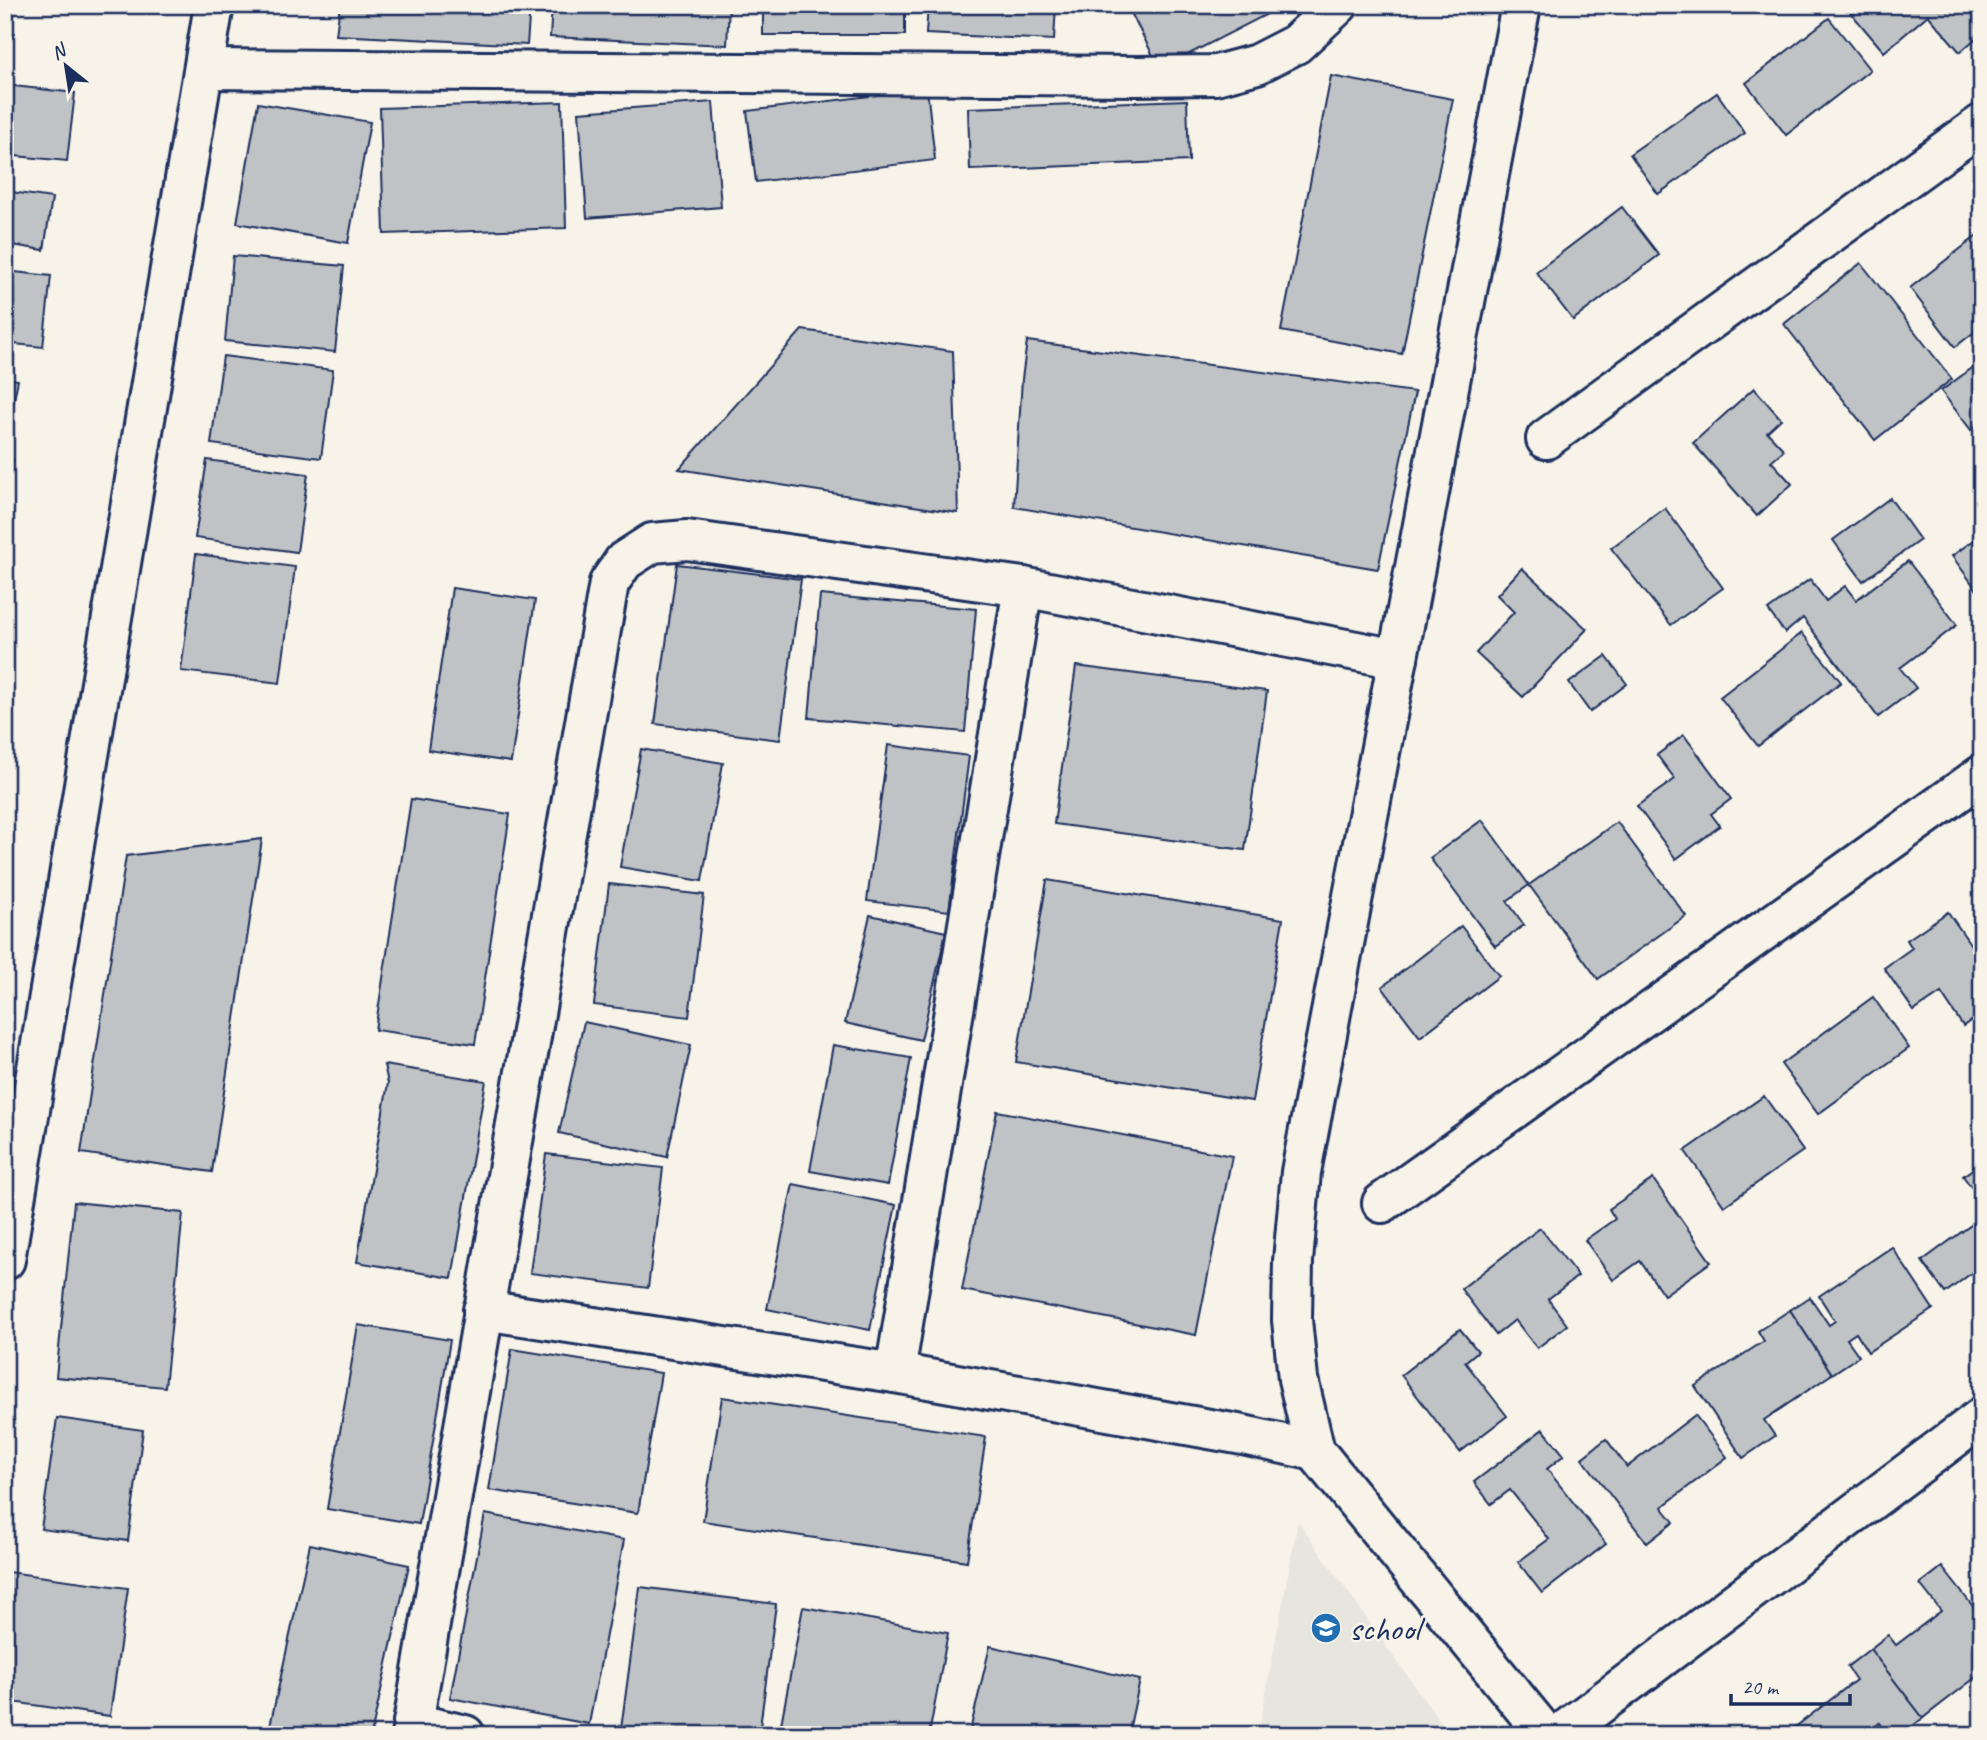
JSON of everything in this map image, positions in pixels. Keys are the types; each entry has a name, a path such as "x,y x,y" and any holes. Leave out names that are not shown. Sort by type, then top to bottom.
{"street":[{"path":"5,1260 214,5"},
{"path":"204,69 1216,75 1257,64 1296,44 1338,5"},
{"path":"1521,5 1301,1172 1293,1261 1292,1320 1298,1379 1315,1451 1546,1735"},
{"path":"1546,439 1982,124"},
{"path":"465,1735 412,1729 609,583 624,561 652,543 687,540 1023,587 1398,659"},
{"path":"895,1373 1023,587"},
{"path":"1382,1203 1982,775"},
{"path":"483,1310 895,1373 1243,1435 1315,1451"},
{"path":"1559,1735 1982,1417"}],"shaded area":[{"name":"school","path":"1298,1521 1449,1735 1258,1735"}],"building":[{"path":"340,5 530,5 527,45 336,35"},
{"path":"552,5 729,5 727,45 550,37"},
{"path":"763,5 905,5 905,35 763,35"},
{"path":"928,5 1056,5 1054,40 926,34"},
{"path":"1127,5 1278,5 1279,8 1160,69"},
{"path":"1982,5 1982,33 1960,52 1928,15 1884,52 1845,6"},
{"path":"1829,18 1870,70 1786,135 1746,83"},
{"path":"1331,76 1453,99 1402,354 1281,331"},
{"path":"5,85 75,93 67,161 5,155"},
{"path":"927,89 935,160 756,182 747,111"},
{"path":"1717,93 1745,133 1658,194 1630,154"},
{"path":"1187,100 1189,161 970,170 968,108"},
{"path":"562,102 566,228 384,234 380,108"},
{"path":"713,102 721,207 587,218 579,112"},
{"path":"258,103 370,122 348,243 237,223"},
{"path":"5,191 52,198 44,250 5,244"},
{"path":"1622,207 1659,255 1573,320 1536,272"},
{"path":"1982,232 1982,326 1955,347 1910,288"},
{"path":"233,256 344,266 335,352 225,341"},
{"path":"1861,263 1952,379 1875,440 1784,324"},
{"path":"5,271 51,276 43,347 5,343"},
{"path":"802,330 953,351 958,513 679,469"},
{"path":"1027,341 1415,392 1378,569 1014,507"},
{"path":"223,356 333,370 321,458 211,444"},
{"path":"1979,363 1982,367 1982,421 1971,430 1941,391"},
{"path":"5,378 18,380 6,438 5,437"},
{"path":"1754,388 1781,419 1767,432 1784,450 1771,461 1792,484 1757,516 1693,443"},
{"path":"5,457 13,459 5,509"},
{"path":"207,460 308,474 297,552 195,538"},
{"path":"1890,498 1920,540 1863,581 1833,540"},
{"path":"1665,508 1723,588 1671,625 1611,548"},
{"path":"1982,534 1982,597 1952,556"},
{"path":"196,554 295,567 280,683 181,671"},
{"path":"1908,561 1957,625 1900,668 1916,688 1878,717 1803,618 1785,633 1768,610 1810,579 1826,601 1845,586 1856,600"},
{"path":"677,564 801,579 780,740 655,724"},
{"path":"1522,568 1587,629 1523,697 1476,653 1514,612 1497,595"},
{"path":"452,588 535,600 511,762 428,750"},
{"path":"820,595 976,609 965,732 809,718"},
{"path":"1802,633 1841,682 1758,746 1720,697"},
{"path":"1606,656 1627,684 1590,712 1569,683"},
{"path":"1076,666 1267,691 1245,850 1054,824"},
{"path":"1684,735 1731,799 1711,814 1720,826 1676,859 1637,806 1675,779 1657,755"},
{"path":"888,745 969,756 949,911 867,901"},
{"path":"641,749 723,763 702,881 620,867"},
{"path":"411,799 510,814 475,1044 375,1030"},
{"path":"1482,820 1529,885 1507,901 1524,925 1495,946 1430,858"},
{"path":"1617,822 1686,916 1598,979 1529,885"},
{"path":"262,839 212,1172 81,1153 126,856"},
{"path":"1047,880 1283,919 1252,1101 1016,1062"},
{"path":"609,884 704,895 689,1017 594,1005"},
{"path":"1948,912 1982,961 1982,1013 1963,1026 1941,993 1914,1011 1884,968 1912,948 1907,940"},
{"path":"870,915 946,932 921,1040 845,1023"},
{"path":"1461,926 1499,976 1420,1037 1382,987"},
{"path":"1873,997 1909,1048 1818,1114 1781,1064"},
{"path":"584,1022 691,1045 667,1157 559,1133"},
{"path":"833,1045 911,1058 888,1185 810,1171"},
{"path":"384,1065 486,1081 452,1278 357,1262 388,1083"},
{"path":"1764,1096 1803,1151 1724,1206 1685,1151"},
{"path":"997,1111 1232,1156 1196,1335 962,1290"},
{"path":"546,1154 663,1168 648,1288 530,1273"},
{"path":"1982,1162 1982,1201 1963,1176"},
{"path":"1653,1179 1711,1262 1664,1295 1640,1261 1613,1280 1585,1240 1615,1219 1609,1209"},
{"path":"793,1184 896,1205 870,1330 767,1309"},
{"path":"74,1202 183,1213 165,1387 56,1377"},
{"path":"1982,1217 1982,1265 1945,1293 1922,1261"},
{"path":"1540,1228 1578,1276 1548,1299 1567,1325 1537,1348 1515,1320 1496,1335 1461,1289"},
{"path":"1892,1247 1933,1309 1868,1352 1856,1333 1847,1339 1859,1356 1832,1374 1790,1310 1810,1297 1829,1325 1835,1321 1819,1296"},
{"path":"1790,1310 1832,1374 1764,1420 1775,1436 1743,1458 1695,1386 1764,1341 1758,1331"},
{"path":"358,1325 450,1340 419,1524 327,1509"},
{"path":"1460,1329 1478,1351 1465,1362 1507,1416 1460,1452 1401,1375"},
{"path":"512,1349 661,1373 638,1513 489,1490"},
{"path":"722,1397 986,1437 967,1561 703,1521"},
{"path":"1695,1415 1727,1457 1662,1507 1674,1522 1647,1543 1582,1458 1606,1439 1627,1467"},
{"path":"57,1418 143,1430 128,1541 41,1529"},
{"path":"1543,1429 1564,1455 1547,1469 1606,1544 1542,1593 1518,1562 1549,1539 1510,1490 1491,1504 1474,1482"},
{"path":"485,1514 624,1540 589,1724 450,1698"},
{"path":"310,1544 409,1565 371,1735 268,1735"},
{"path":"1942,1567 1982,1618 1982,1676 1980,1674 1923,1718 1870,1649 1888,1635 1896,1645 1941,1611 1920,1584"},
{"path":"8,1572 128,1588 110,1716 5,1701 5,1594"},
{"path":"640,1587 776,1604 759,1735 668,1735 621,1729"},
{"path":"803,1607 948,1633 929,1735 779,1735"},
{"path":"990,1646 1140,1680 1128,1735 969,1735"},
{"path":"1870,1649 1923,1718 1901,1735 1888,1735 1879,1723 1874,1728 1879,1735 1785,1735 1856,1680 1847,1667"}],"place":[{"name":"school","path":"1326,1628"}]}
